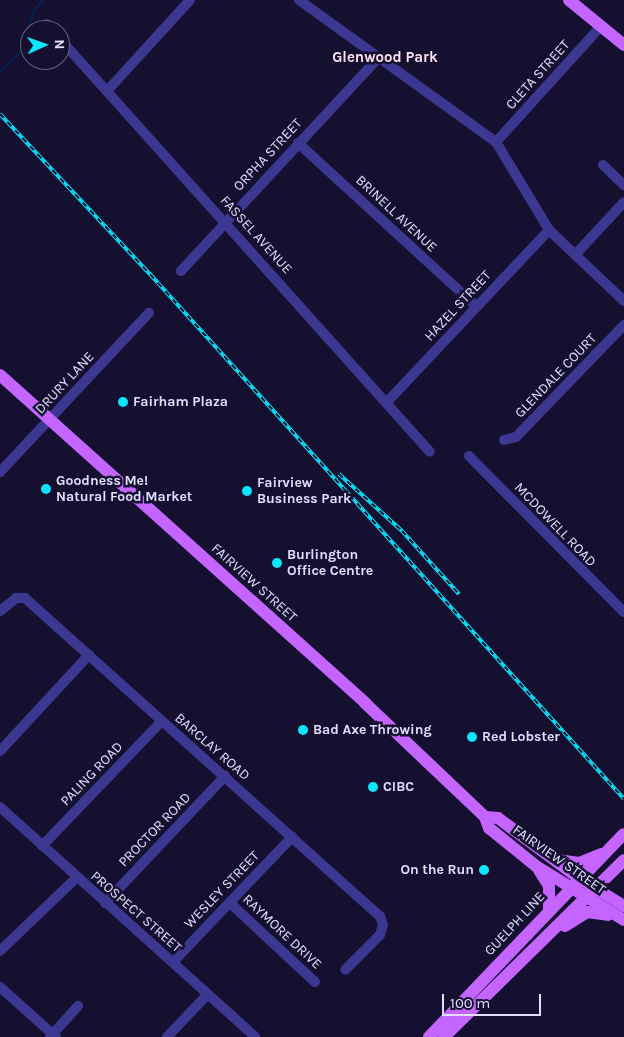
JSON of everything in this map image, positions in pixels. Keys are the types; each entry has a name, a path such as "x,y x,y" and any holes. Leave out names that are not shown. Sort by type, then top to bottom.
{"main road":[{"path":"569,0 624,45"},
{"name":"FAIRVIEW STREET","path":"0,375 366,704 485,817 489,828 536,866 570,888 584,897 622,914"},
{"name":"FAIRVIEW STREET","path":"485,817 498,818 594,888 622,914"},
{"name":"GUELPH LINE","path":"429,1037 549,909 624,834"},
{"path":"548,856 579,863 605,852"},
{"name":"GUELPH LINE","path":"444,1037 554,930 584,897 624,860"},
{"path":"536,866 549,886 549,909"},
{"path":"554,930 586,912 622,914"}],"street":[{"path":"107,91 190,0"},
{"path":"299,0 377,59 496,142 549,230 624,301"},
{"name":"CLETA STREET","path":"496,142 601,26"},
{"name":"FASSEL AVENUE","path":"70,50 388,402 430,452"},
{"name":"ORPHA STREET","path":"180,271 377,59"},
{"name":"BRINELL AVENUE","path":"298,143 476,306"},
{"path":"603,164 624,185"},
{"path":"575,255 624,202"},
{"name":"HAZEL STREET","path":"388,402 549,230"},
{"name":"DRURY LANE","path":"0,472 149,313"},
{"name":"GLENDALE COURT","path":"504,440 516,437 624,325"},
{"name":"MCDOWELL ROAD","path":"468,456 624,612"},
{"name":"BARCLAY ROAD","path":"0,611 16,598 24,598 380,916 383,925 380,935 345,970"},
{"path":"0,751 89,655"},
{"name":"PALING ROAD","path":"42,846 162,722"},
{"name":"PROCTOR ROAD","path":"104,903 225,776"},
{"name":"PROSPECT STREET","path":"0,807 76,878 173,962 255,1037"},
{"name":"WESLEY STREET","path":"173,962 292,837"},
{"path":"0,951 76,878"},
{"name":"RAYMORE DRIVE","path":"230,903 315,982"},
{"path":"0,987 53,1036 78,1006"},
{"path":"167,1037 208,994"}],"waterway":[{"path":"0,71 21,52 35,9 43,0"}],"railway":[{"path":"0,114 158,283 624,799"},
{"path":"339,474 402,531 459,594"}],"place":[{"name":"Fairham Plaza","path":"123,402"},
{"name":"Goodness Me! Natural Food Market","path":"46,489"},
{"name":"Fairview Business Park","path":"247,491"},
{"name":"Burlington Office Centre","path":"277,563"},
{"name":"Bad Axe Throwing","path":"303,730"},
{"name":"Red Lobster","path":"472,737"},
{"name":"CIBC","path":"373,787"},
{"name":"On the Run","path":"484,870"}],"district":[{"name":"Glenwood Park","path":"385,58"}]}
